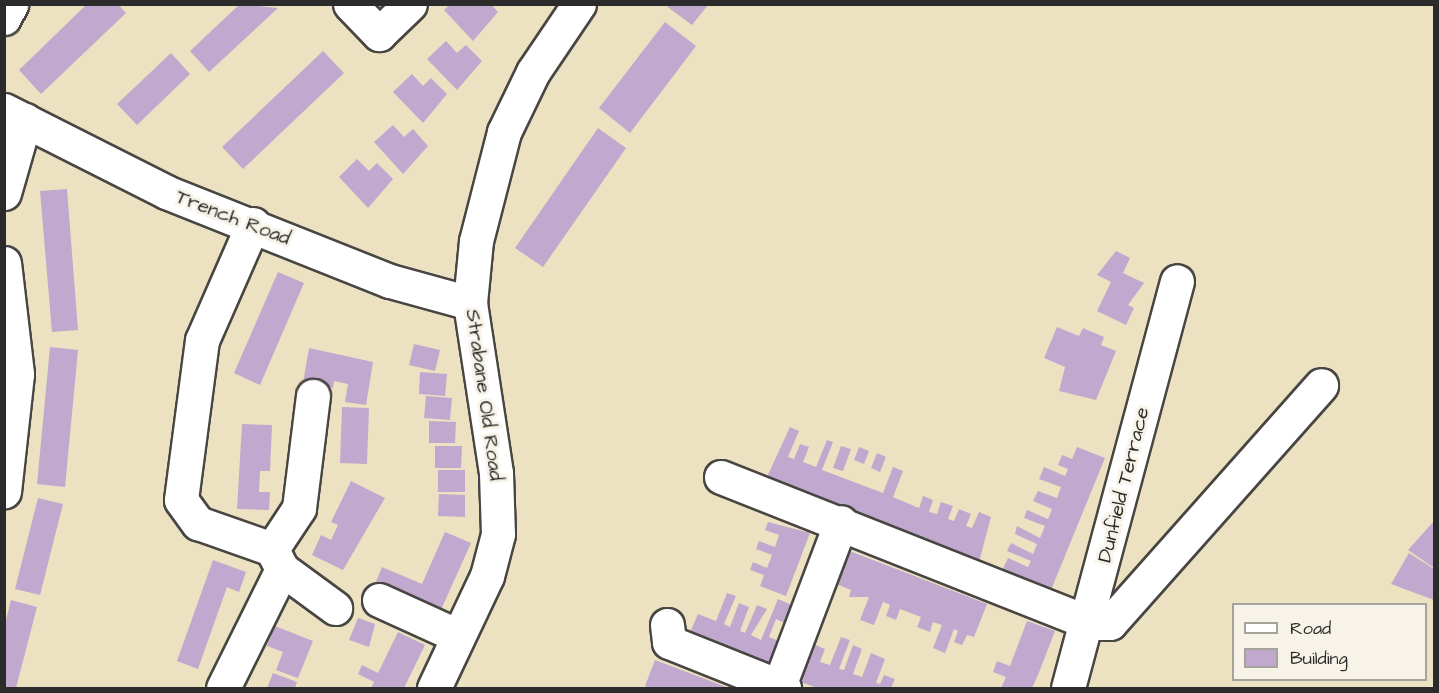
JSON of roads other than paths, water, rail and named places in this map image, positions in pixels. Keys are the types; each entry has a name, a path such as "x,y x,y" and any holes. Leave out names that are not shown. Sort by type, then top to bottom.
{"street":[{"path":"4,18 11,4"},
{"path":"350,4 379,34 410,4"},
{"name":"Strabane Old Road","path":"434,688 487,576 498,523 470,303 476,241 493,160 533,72 579,4"},
{"path":"4,193 15,115"},
{"name":"Trench Road","path":"15,115 166,192 253,224 390,281 470,303"},
{"path":"253,224 202,340 181,500 198,523 277,559 335,608"},
{"path":"4,263 17,374 4,491"},
{"name":"Dunfield Terrace","path":"1068,688 1089,622 1177,281"},
{"path":"721,477 842,522 1089,622 1110,623 1321,385"},
{"path":"223,688 299,508 313,396"},
{"path":"667,625 669,642 782,687 842,522"},
{"path":"379,600 458,636"}]}
